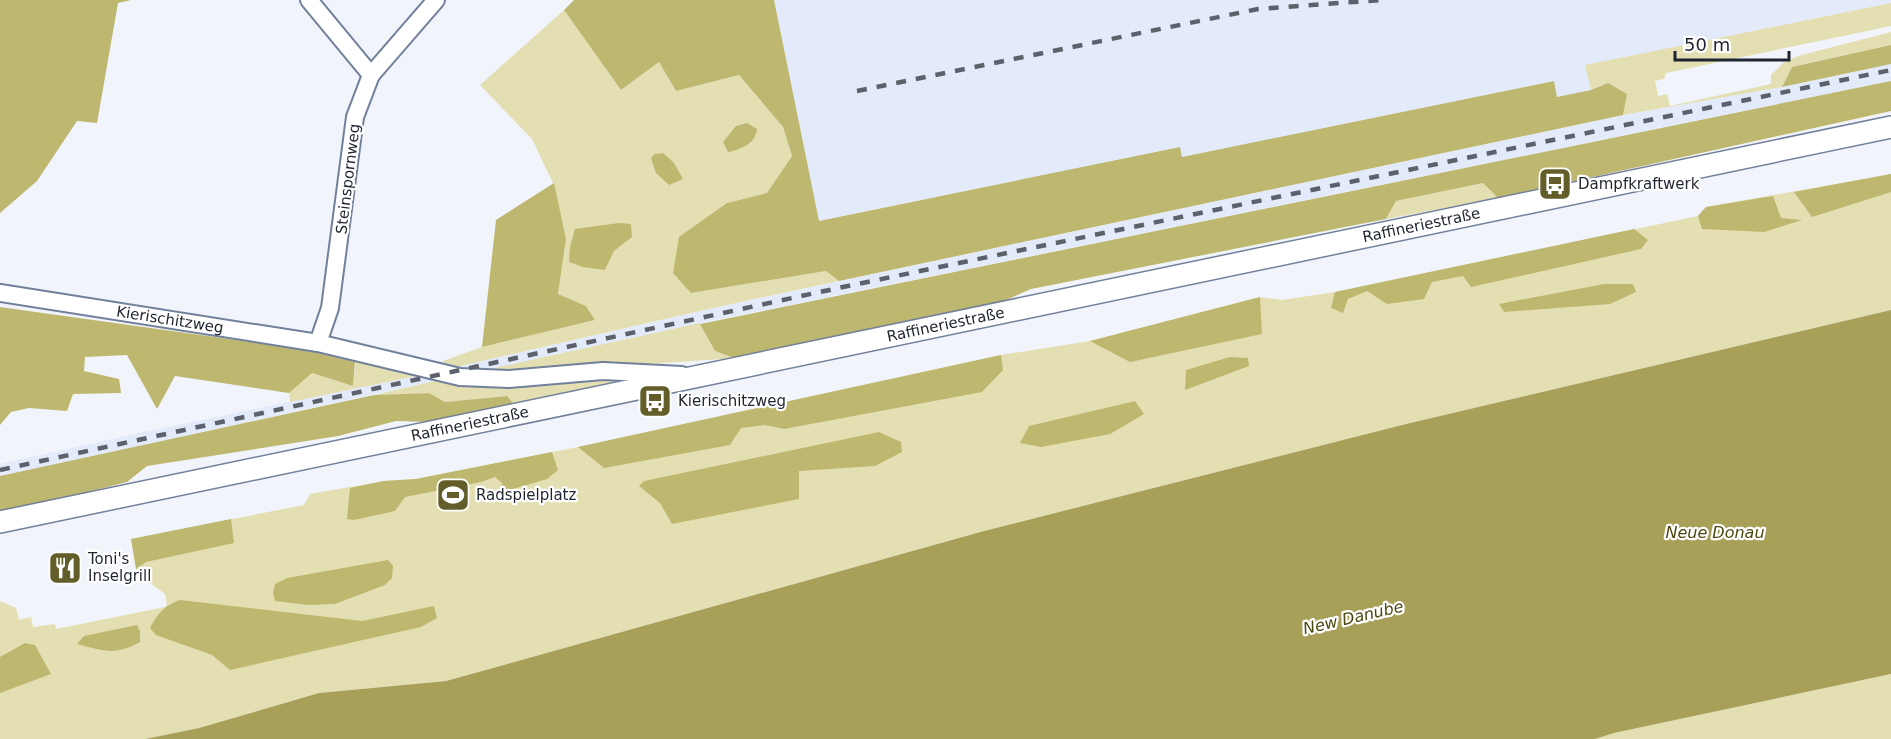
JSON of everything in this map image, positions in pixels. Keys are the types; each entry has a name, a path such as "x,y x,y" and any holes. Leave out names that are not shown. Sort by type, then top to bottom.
{"main road":[{"name":"Raffineriestraße","path":"0,522 1891,128"}],"street":[{"path":"309,0 371,75 436,0"},
{"name":"Steinspornweg","path":"318,343 330,308 355,117 371,75"},
{"name":"Kierischitzweg","path":"0,293 318,343 444,374 474,379 509,379 603,371 664,373 695,377"}],"shaded area":[{"path":"0,0 131,0 118,3 97,123 77,121 37,181 0,213"},
{"path":"574,0 774,0 819,221 1180,147 1182,157 1554,81 1557,97 1591,90 1608,83 1627,94 1623,115 839,281 826,271 691,293 673,273 679,237 727,203 767,193 792,156 783,127 739,75 676,91 659,62 621,90 564,10"},
{"path":"774,0 1891,0 1891,3 1586,65 1591,90 1557,97 1554,81 1182,157 1179,147 818,221"},
{"path":"1891,3 1891,26 1666,73 1664,79 1655,81 1658,96 1667,94 1670,106 1771,84 1771,75 1783,63 1798,56 1891,32 1891,45 1792,67 1782,87 1623,115 1627,94 1608,83 1591,90 1585,65"},
{"path":"564,10 621,90 659,62 676,91 739,75 783,127 792,156 767,193 727,203 691,293 826,271 839,281 447,369 443,361 482,347 595,320 586,306 558,294 566,239 553,183 532,139 480,85","holes":["631,224 632,237 614,251 605,270 570,247"]},
{"path":"1891,45 1891,64 1782,87 1792,67"},
{"path":"1891,64 1891,81 700,323 0,476 0,464 144,432 442,370 704,310 1623,115 1782,87"},
{"path":"1891,81 1891,111 1498,198 1483,183 1396,201 1386,219 1031,289 992,306 734,358 715,351 700,324"},
{"path":"747,123 757,129 754,138 743,147 728,152 723,142 736,126"},
{"path":"663,153 674,163 683,179 669,185 656,173 651,158 655,154"},
{"path":"1891,174 1891,310 1406,424 984,531 446,681 319,693 199,728 145,739 0,739 0,601 16,608 19,620 31,617 33,627 55,624 56,629 165,607 167,605 165,594 137,573 131,539 304,505 310,494 384,481 416,479 578,447 1001,355 1090,341 1260,297 1282,300 1335,292 1698,216 1706,207"},
{"path":"1891,174 1891,192 1812,217 1794,192"},
{"path":"554,183 566,239 558,294 586,306 595,320 482,347 496,220"},
{"path":"1483,183 1498,198 1386,219 1396,201"},
{"path":"1773,196 1781,218 1802,220 1764,232 1702,229 1698,216 1706,207"},
{"path":"619,223 631,224 632,237 614,251 605,270 583,267 569,262 575,229"},
{"path":"1634,229 1648,240 1641,249 1471,287 1463,276 1432,282 1424,299 1387,304 1367,291 1348,299 1343,313 1331,308 1335,292"},
{"path":"1604,284 1633,284 1636,292 1610,304 1504,312 1499,304"},
{"path":"1260,297 1262,334 1130,362 1090,341"},
{"path":"0,307 301,349 355,362 353,386 312,373 289,393 175,376 157,409 127,355 85,357 84,371 119,379 121,393 73,394 67,411 29,408 11,412 0,425"},
{"path":"700,323 715,351 734,358 467,374"},
{"path":"1001,355 1003,370 982,392 784,429 765,425 741,428 730,445 604,468 578,447"},
{"path":"1230,357 1248,358 1249,366 1185,390 1186,370"},
{"path":"356,360 421,375 290,402 289,393 312,373 353,386"},
{"path":"605,374 611,379 610,384 515,406 506,396 445,402 429,393 374,395 443,379"},
{"path":"429,393 445,402 507,396 515,406 429,422 396,421 338,436 147,466 127,482 0,514 0,476 374,395"},
{"path":"1135,401 1144,414 1110,434 1041,447 1020,443 1029,426"},
{"path":"879,432 901,442 902,452 875,466 799,471 799,499 672,524 660,503 639,486 644,481"},
{"path":"552,452 558,470 547,479 500,493 502,483 495,477 481,482 405,497 395,511 354,520 347,519 350,488 384,481 416,479"},
{"path":"231,519 234,543 146,562 136,569 131,539"},
{"path":"388,560 393,566 392,578 385,585 335,604 308,605 275,601 273,593 275,584 287,578"},
{"path":"180,600 362,621 434,606 437,618 421,627 230,670 212,655 156,635 150,628 162,611"},
{"path":"137,625 140,631 140,642 123,649 109,651 77,644 84,636"},
{"path":"25,643 35,645 51,674 0,693 0,657"},
{"path":"1891,674 1891,739 1595,739 1614,733"}],"water":[{"name":"Neue Donau","path":"1891,310 1891,674 1595,739 145,739 199,728 319,693 446,681 984,531 1406,424"}],"railway":[{"path":"857,91 1258,9 1381,0"},
{"path":"0,470 843,287 1891,70"}],"place":[{"name":"Dampfkraftwerk","path":"1555,184"},
{"name":"Kierischitzweg","path":"655,401"},
{"name":"Radspielplatz","path":"453,495"},
{"name":"Toni's Inselgrill","path":"65,568"}],"water label":[{"name":"New Danube","path":"1353,617"}]}
